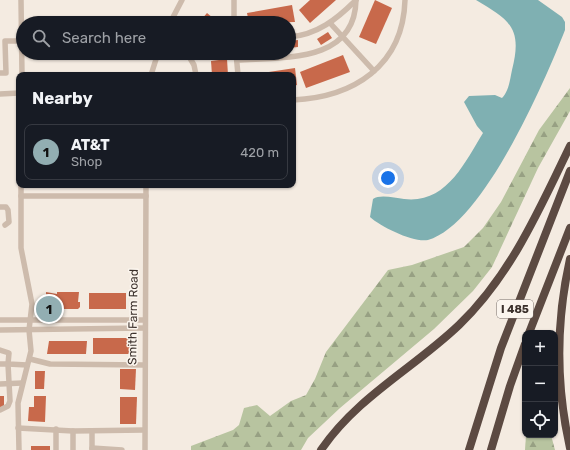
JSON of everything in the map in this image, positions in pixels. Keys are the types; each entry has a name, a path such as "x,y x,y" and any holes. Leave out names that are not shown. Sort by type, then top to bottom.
{"highway":[{"path":"321,450 336,429 357,408 441,341 485,297 520,247 570,146"},
{"name":"I 485","path":"469,450 504,340 570,171"},
{"name":"I 485","path":"530,330 570,228"},
{"path":"570,259 562,310 559,358 563,410 570,448"},
{"path":"491,450 510,386 522,352"}],"street":[{"path":"21,0 21,16"},
{"path":"174,16 182,0"},
{"path":"234,0 234,16"},
{"path":"296,36 310,33 330,23 356,0"},
{"path":"296,56 318,53 342,37 350,27 356,9 356,0"},
{"path":"296,100 322,97 340,92 357,85 374,71 386,58 403,26 405,0"},
{"path":"330,23 374,71"},
{"path":"0,74 6,73 2,41 16,41"},
{"path":"22,60 22,72"},
{"path":"152,72 156,60"},
{"path":"191,60 195,72"},
{"path":"237,60 238,72"},
{"path":"0,94 16,94"},
{"path":"19,450 18,403 30,359 31,351 29,330 32,298 23,267 21,248 21,188"},
{"name":"Smith Farm Road","path":"145,450 144,320 146,188"},
{"path":"21,196 146,196"},
{"path":"0,207 6,207 8,210 8,222 5,225"},
{"path":"0,320 144,320"},
{"path":"0,330 144,328"},
{"path":"0,350 9,353 8,406 0,410"},
{"path":"30,359 50,364 144,365"},
{"path":"0,364 27,366"},
{"path":"0,384 22,384"},
{"path":"18,428 92,432 144,430"},
{"path":"56,429 56,450"},
{"path":"73,431 73,450"},
{"path":"92,432 92,449 122,450"}],"green space":[{"path":"570,88 570,111 538,168 492,267 473,291 434,329 340,408 308,438 301,450 191,450 191,446 233,430 239,425 244,408 257,405 270,416 291,401 306,395 315,379 326,352 388,270 412,265 464,247 483,228 501,202 539,130"},
{"path":"526,438 552,438 555,450 525,450"}],"water":[{"path":"476,0 538,0 562,17 565,22 565,30 543,82 510,148 470,208 449,229 428,240 406,237 389,229 370,217 373,199 380,197 392,197 419,199 431,195 452,180 469,157 483,133 477,126 464,102 469,96 495,95 502,98 509,85 515,55 516,44 514,34 505,20 497,13"}],"building":[{"path":"310,0 336,0 310,23 299,10"},
{"path":"375,0 392,8 376,44 359,37"},
{"path":"292,5 294,16 248,16 247,13"},
{"path":"328,32 332,38 321,45 317,39"},
{"path":"296,40 298,40 298,47 296,47"},
{"path":"343,55 350,72 306,88 300,72"},
{"path":"227,60 228,72 212,72 211,61"},
{"path":"295,68 295,72 269,72"},
{"path":"46,292 57,294 57,292 79,292 78,302 80,302 80,307 78,309 46,309"},
{"path":"89,293 126,293 126,309 89,309"},
{"path":"93,338 131,338 131,354 93,354"},
{"path":"49,341 87,341 86,354 47,354"},
{"path":"120,369 136,369 135,390 120,389"},
{"path":"35,371 45,371 44,389 35,389"},
{"path":"0,396 4,396 4,407 0,407"},
{"path":"34,396 46,396 45,422 28,421 29,407 34,407"},
{"path":"120,397 137,397 136,424 120,424"},
{"path":"31,446 50,446 50,450 31,450"}],"place":[{"name":"AT&T","path":"49,309"}]}
